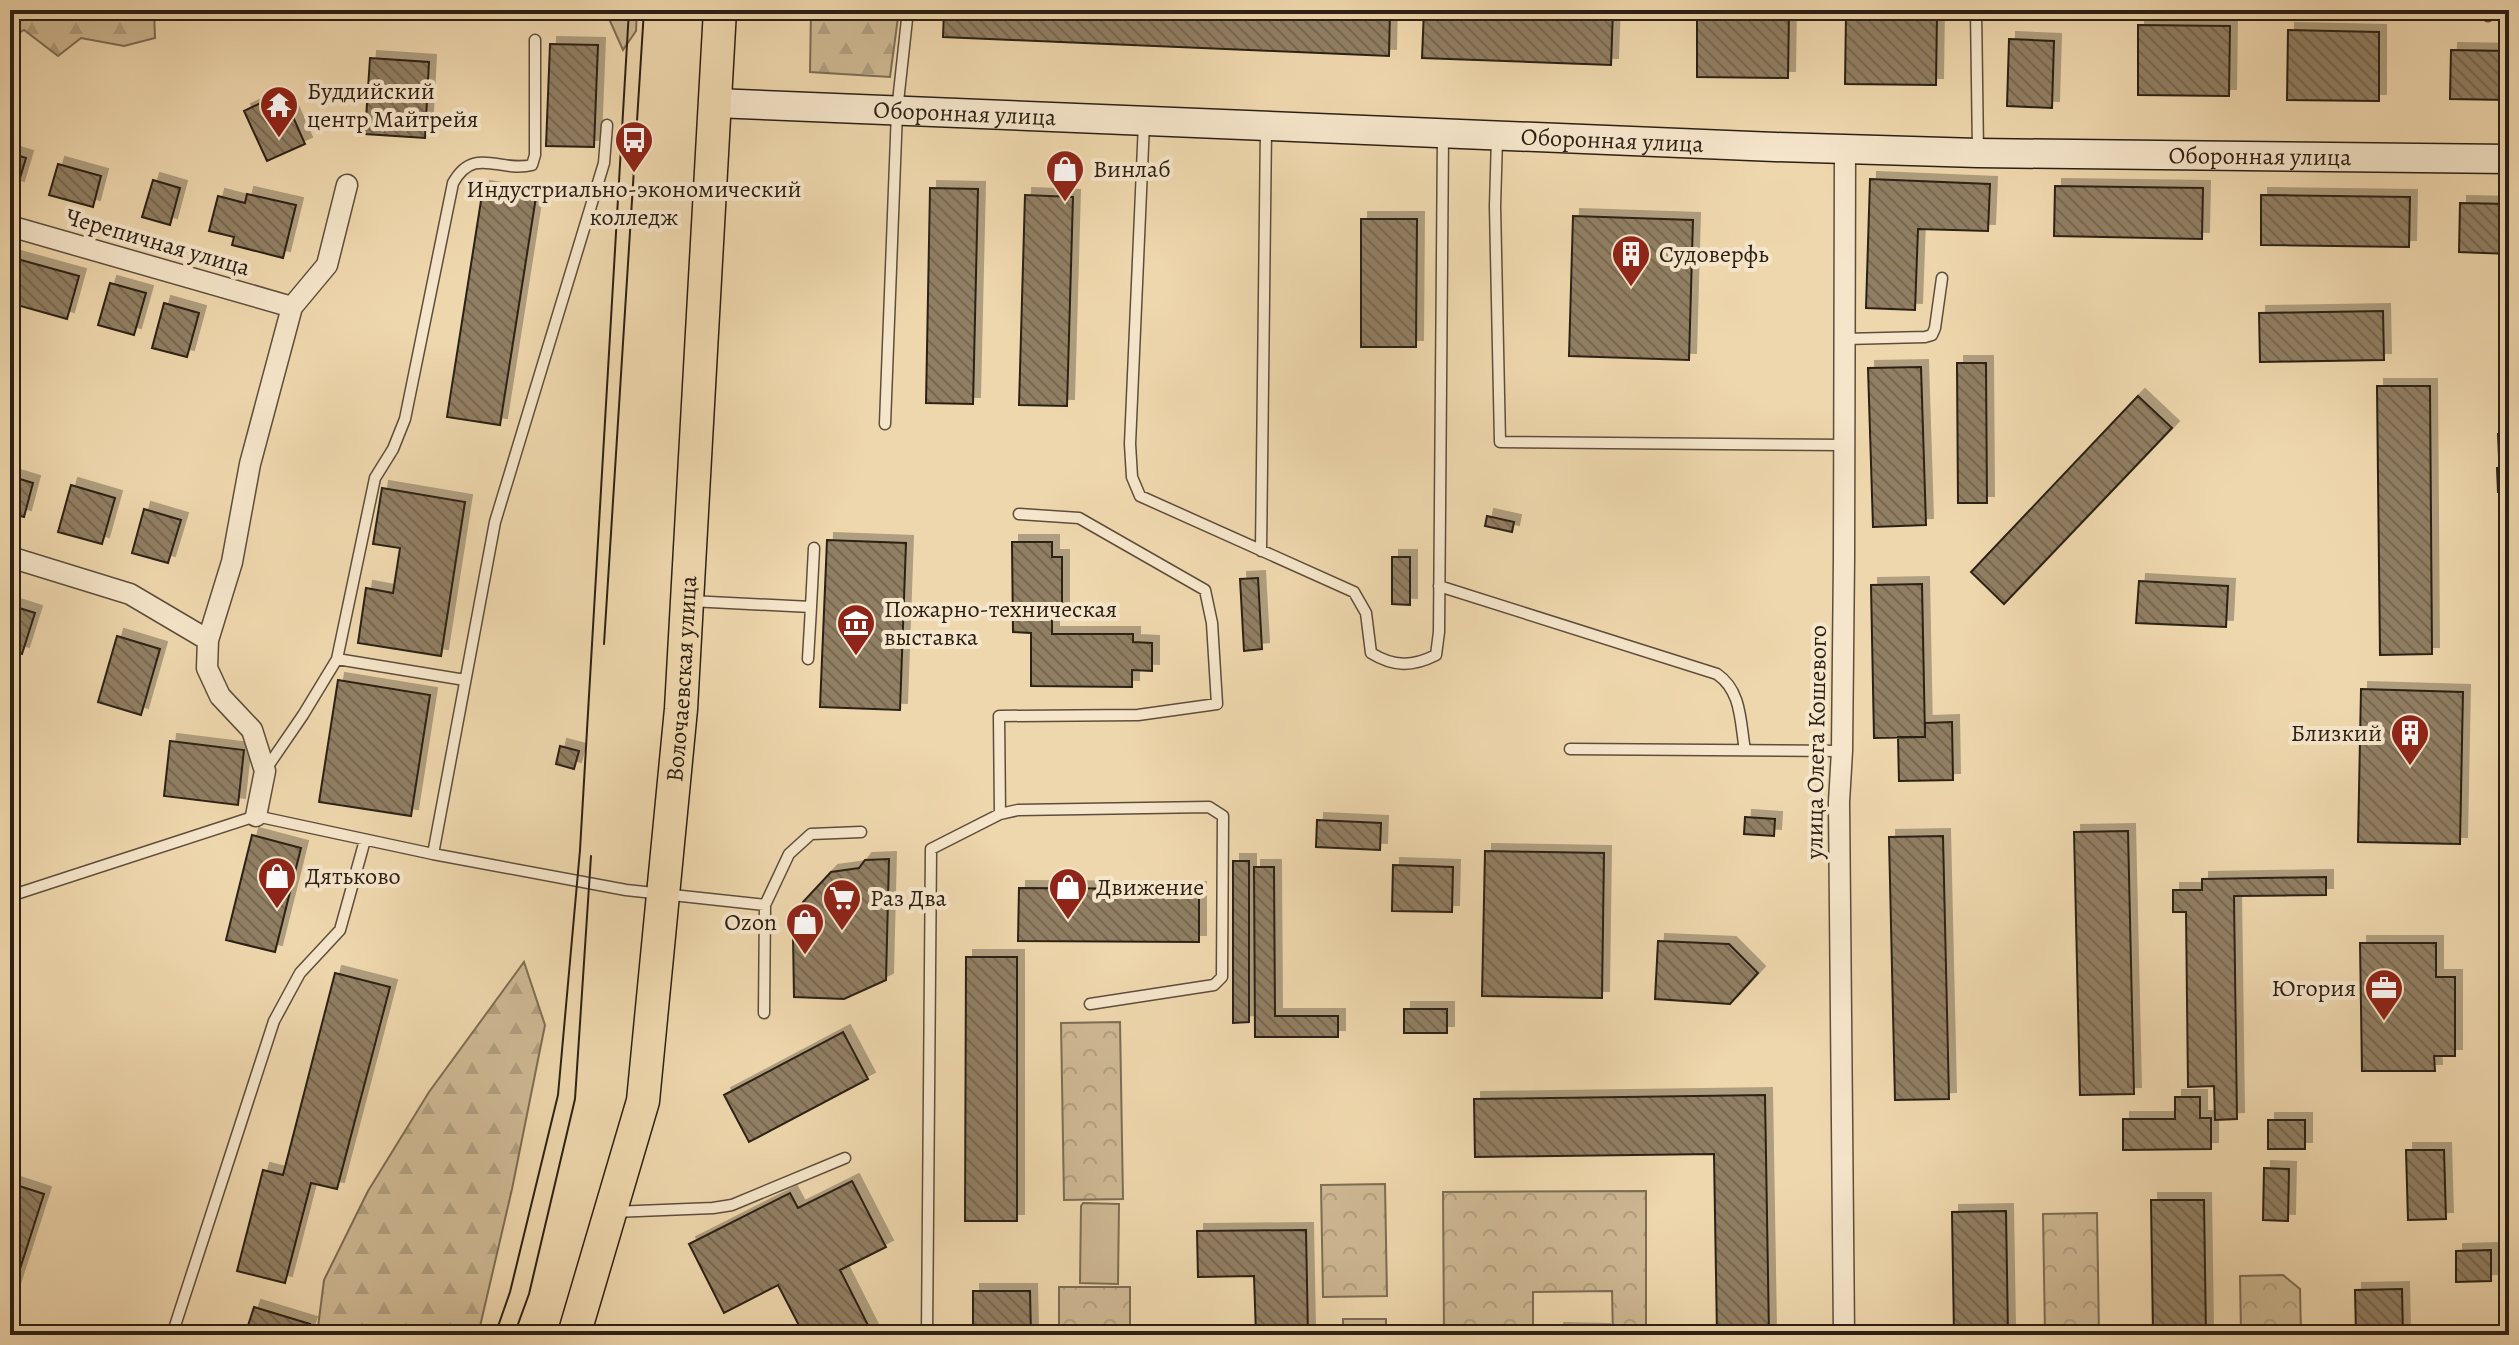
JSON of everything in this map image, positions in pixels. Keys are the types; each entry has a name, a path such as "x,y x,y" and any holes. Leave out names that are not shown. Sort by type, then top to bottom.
{"main road":[{"name":"Волочаевская улица","path":"574,1335 643,1101 681,709 720,10"}],"street":[{"name":"Оборонная улица","path":"715,103 1845,149 2509,159"},
{"name":"улица Олега Кошевого","path":"1844,1335 1839,802 1842,751 1845,149"},
{"path":"256,816 265,771 252,730 220,696 207,668 208,640 232,562 250,464 292,307 327,265 347,185"},
{"name":"Черепичная улица","path":"10,226 292,307"},
{"path":"10,557 130,594 208,640"}],"lane":[{"path":"885,424 897,111 908,10"},
{"path":"1976,10 1978,153"},
{"path":"265,771 337,659 375,478 393,449 405,419 453,183 461,170 474,162 532,165 535,155 535,40"},
{"path":"1144,121 1130,444 1132,477 1140,496 1354,592 1366,613 1371,653 1387,662 1418,664 1436,655 1439,632 1443,133"},
{"path":"433,854 495,522 604,163 607,125"},
{"path":"1261,551 1266,126"},
{"path":"1497,136 1495,206 1500,442 1844,445"},
{"path":"1845,339 1932,335 1942,278"},
{"path":"1000,814 999,716 1138,715 1217,704 1212,623 1205,590 1079,518 1019,514"},
{"path":"808,659 814,548"},
{"path":"1439,586 1717,674 1736,693 1745,750"},
{"path":"688,601 811,607"},
{"path":"337,659 465,680"},
{"path":"1570,749 1842,751"},
{"path":"927,1335 931,849 1000,814 1018,810 1209,807 1223,816 1222,977 1219,982 1090,1004"},
{"path":"10,896 256,816 433,854 664,896 765,905"},
{"path":"764,1013 765,905 789,854 811,834 861,832"},
{"path":"172,1335 274,1021 300,973 340,930 365,840"},
{"path":"611,1212 732,1205 845,1158"}],"green space":[{"path":"10,10 154,10 155,38 124,46 81,38 58,56 24,30 10,38"},
{"path":"605,10 637,10 636,31 623,50"},
{"path":"811,10 899,10 890,77 810,72"},
{"path":"524,962 545,1025 478,1335 317,1335 324,1280 368,1191 429,1092"},
{"path":"1120,1022 1123,1199 1064,1200 1061,1023"},
{"path":"1385,1184 1387,1296 1323,1297 1321,1185"},
{"path":"1646,1191 1646,1335 1613,1335 1612,1291 1533,1292 1533,1335 1444,1335 1443,1192"},
{"path":"1083,1203 1119,1204 1118,1284 1080,1283"},
{"path":"2097,1213 2099,1335 2045,1335 2043,1214"},
{"path":"2283,1275 2300,1289 2301,1335 2241,1335 2240,1276"},
{"path":"1059,1287 1130,1287 1130,1335 1059,1335"},
{"path":"1343,1319 1386,1319 1386,1335 1343,1335"}],"building":[{"path":"944,10 1138,14 1138,10 1390,10 1389,56 943,37"},
{"path":"1424,10 1613,10 1611,65 1422,58"},
{"path":"1697,10 1789,10 1788,78 1697,77"},
{"path":"1846,14 1937,15 1936,85 1845,84"},
{"path":"2138,25 2230,26 2229,96 2138,95"},
{"path":"2288,30 2379,32 2379,101 2287,100"},
{"path":"2009,39 2054,41 2052,108 2007,106"},
{"path":"550,44 598,45 594,147 546,146"},
{"path":"2451,50 2509,51 2509,100 2450,99"},
{"path":"370,58 429,62 425,138 365,134"},
{"path":"271,98 279,115 290,110 305,144 267,161 244,111"},
{"path":"10,153 26,158 17,188 10,186"},
{"path":"58,164 101,176 93,207 49,195"},
{"path":"1870,179 1990,184 1988,231 1918,229 1915,310 1866,308"},
{"path":"153,180 180,188 170,225 142,217"},
{"path":"2055,186 2203,188 2202,239 2054,236"},
{"path":"483,188 536,197 500,425 447,417"},
{"path":"930,188 978,189 973,404 926,403"},
{"path":"247,194 296,205 283,258 232,245 234,237 209,231 218,196 245,203"},
{"path":"1025,195 1073,197 1067,406 1019,405"},
{"path":"2261,195 2410,197 2409,247 2261,245"},
{"path":"2460,203 2509,204 2509,254 2459,252"},
{"name":"Судоверфь","path":"1573,216 1693,220 1689,360 1569,356"},
{"path":"1361,219 1417,219 1416,347 1361,347"},
{"path":"10,257 79,276 67,319 10,303"},
{"path":"110,283 146,293 134,335 98,325"},
{"path":"164,303 199,313 187,357 152,348"},
{"path":"2383,311 2384,360 2260,362 2259,313"},
{"path":"1957,363 1986,363 1987,503 1958,503"},
{"path":"1921,367 1926,525 1873,527 1868,368"},
{"path":"2377,386 2430,386 2432,654 2380,655"},
{"path":"2138,396 2172,428 2004,604 1971,572"},
{"path":"2509,433 2509,457 2499,457 2498,434"},
{"path":"2497,468 2509,468 2509,492 2498,492"},
{"path":"10,476 33,483 24,517 10,513"},
{"path":"71,485 115,498 102,544 58,532"},
{"path":"382,488 465,502 441,656 358,643 366,588 393,593 400,548 373,544"},
{"path":"144,509 181,520 168,563 132,553"},
{"path":"1487,516 1514,522 1512,532 1485,526"},
{"path":"827,540 906,543 900,710 820,707"},
{"path":"1012,542 1052,542 1052,557 1062,557 1062,614 1052,614 1052,634 1133,634 1133,642 1152,643 1152,671 1132,670 1132,687 1031,686 1031,633 1013,632"},
{"path":"1392,557 1410,557 1410,605 1392,604"},
{"path":"1258,578 1262,649 1244,651 1240,579"},
{"path":"2139,581 2228,586 2226,627 2136,623"},
{"path":"1922,584 1925,737 1874,738 1871,585"},
{"path":"10,605 35,613 22,654 10,650"},
{"path":"117,636 160,649 141,715 98,702"},
{"path":"338,680 430,695 411,816 319,802"},
{"name":"Близкий","path":"2361,689 2463,692 2460,844 2358,842"},
{"path":"1952,722 1953,780 1899,781 1898,737 1925,737 1925,723"},
{"path":"170,741 244,750 238,805 164,796"},
{"path":"560,746 579,751 574,769 556,764"},
{"path":"1745,817 1775,819 1774,836 1744,834"},
{"path":"1317,820 1381,823 1380,850 1316,847"},
{"path":"2128,831 2134,1094 2080,1095 2074,832"},
{"path":"252,835 301,848 275,952 226,940"},
{"path":"1943,836 1949,1099 1895,1100 1889,837"},
{"path":"1485,851 1604,853 1602,998 1482,996"},
{"name":"Раз Два","path":"889,859 886,980 844,999 794,997 793,936 799,929 803,902 831,872 859,868 865,860"},
{"path":"1233,861 1249,861 1249,1022 1233,1023"},
{"path":"1393,865 1453,867 1452,912 1392,911"},
{"path":"1254,867 1274,867 1275,1016 1338,1016 1338,1037 1255,1037"},
{"path":"2326,877 2326,895 2234,896 2237,1119 2215,1120 2214,1086 2188,1087 2186,912 2173,912 2173,890 2202,890 2202,879"},
{"path":"1019,888 1199,889 1199,942 1018,941"},
{"path":"1658,941 1729,944 1758,973 1730,1004 1655,999"},
{"path":"2360,943 2436,943 2436,977 2455,977 2455,1056 2434,1056 2435,1071 2362,1071"},
{"path":"966,957 1017,957 1017,1221 965,1221"},
{"path":"335,973 390,987 337,1189 311,1183 285,1283 237,1271 263,1170 283,1175"},
{"path":"1404,1009 1447,1009 1447,1033 1404,1033"},
{"path":"843,1032 868,1079 749,1142 724,1095"},
{"path":"1765,1095 1769,1335 1717,1335 1714,1154 1475,1157 1474,1099"},
{"path":"2175,1097 2200,1097 2200,1118 2211,1118 2211,1149 2123,1150 2123,1119 2175,1119"},
{"path":"2268,1120 2305,1120 2305,1149 2268,1149"},
{"path":"2406,1150 2444,1150 2446,1219 2408,1220"},
{"path":"2264,1168 2289,1169 2288,1221 2263,1220"},
{"path":"852,1181 886,1247 840,1270 873,1335 804,1335 778,1285 724,1313 689,1244 790,1193 798,1208"},
{"path":"10,1183 44,1194 10,1300"},
{"path":"2151,1200 2204,1200 2206,1335 2153,1335"},
{"path":"2006,1211 2008,1335 1954,1335 1952,1212"},
{"path":"1306,1230 1308,1335 1256,1335 1254,1276 1198,1277 1197,1231"},
{"path":"2491,1250 2491,1281 2456,1282 2456,1251"},
{"path":"2402,1289 2403,1335 2356,1335 2355,1290"},
{"path":"973,1291 1030,1291 1031,1335 973,1335"},
{"path":"254,1307 310,1324 306,1335 245,1335"},
{"path":"1557,1330 1603,1331 1603,1335 1557,1335"}],"tram line":[{"path":"495,1335 510,1292 558,1095 580,850 629,10"},
{"path":"604,644 644,10"},
{"path":"514,1335 529,1294 575,1099 591,856"}],"place":[{"name":"Буддийский центр Майтрейя","path":"279,139"},
{"name":"Индустриально-экономический колледж","path":"634,174"},
{"name":"Винлаб","path":"1065,203"},
{"name":"Судоверфь","path":"1631,288"},
{"name":"Пожарно-техническая выставка","path":"856,657"},
{"name":"Близкий","path":"2410,767"},
{"name":"Дятьково","path":"277,910"},
{"name":"Движение","path":"1068,921"},
{"name":"Раз Два","path":"842,932"},
{"name":"Ozon","path":"805,956"},
{"name":"Югория","path":"2384,1022"}]}
